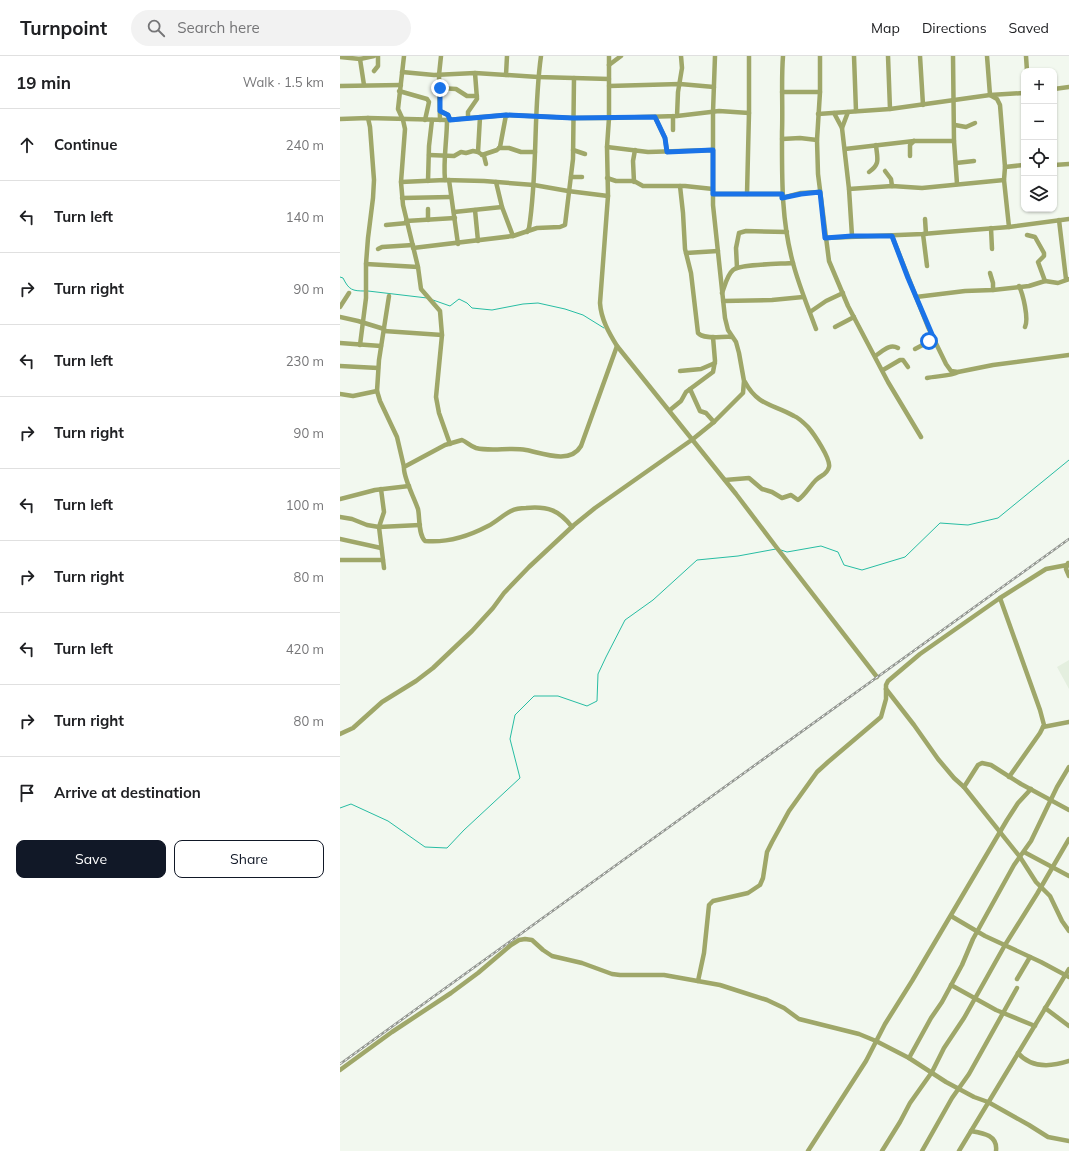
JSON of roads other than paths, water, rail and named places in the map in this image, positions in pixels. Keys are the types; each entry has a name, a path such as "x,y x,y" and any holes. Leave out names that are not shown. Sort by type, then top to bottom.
{"street":[{"path":"340,57 360,59 374,56"},
{"path":"374,71 378,66 378,56"},
{"path":"404,56 398,109 403,120 406,133 401,182 402,198 406,222 418,267 420,289 440,311 442,336 436,397 439,413 450,444"},
{"path":"440,120 439,75 441,56"},
{"path":"506,75 507,56"},
{"path":"527,232 530,223 534,185 538,77 541,56"},
{"path":"609,56 609,118 607,146 608,196 601,308 603,319 617,346 725,480 877,677"},
{"path":"609,65 621,56"},
{"path":"673,130 682,68 681,56"},
{"path":"340,734 353,728 382,702 416,681 433,668 472,631 493,608 504,593 529,567 572,527 595,508 693,440 742,395 744,390 744,381 737,345 726,325 713,212 713,112 715,56"},
{"path":"747,194 749,56"},
{"path":"783,56 782,196 793,263 803,297 816,329"},
{"path":"820,56 820,92 816,140 818,174 829,261 854,317 882,370 921,436"},
{"path":"854,56 856,111"},
{"path":"888,56 890,109"},
{"path":"920,56 923,105"},
{"path":"953,56 954,141 957,184"},
{"path":"987,56 990,95"},
{"path":"1026,56 1027,68"},
{"path":"360,59 364,85"},
{"path":"402,72 439,75 475,73 609,79"},
{"path":"468,118 468,112 475,103 477,96 475,73"},
{"path":"378,249 383,247 458,244 513,236 540,227 560,227 565,225 573,150 574,78"},
{"path":"609,86 680,84 714,88"},
{"path":"340,86 401,85"},
{"path":"440,88 456,89 467,96 477,96"},
{"path":"1057,89 1069,88"},
{"path":"399,91 428,100 425,120"},
{"path":"782,92 820,92"},
{"path":"818,114 890,109 990,95 1021,93"},
{"path":"990,95 999,102"},
{"path":"1001,95 999,102 1009,228"},
{"path":"392,119 398,109"},
{"path":"440,111 448,115 445,156 447,180 454,212 458,244"},
{"path":"340,119 368,118 448,120 506,115 609,118 675,116 706,114 713,112 749,113"},
{"path":"842,128 848,112"},
{"path":"834,113 842,128 849,189 852,236"},
{"path":"499,148 506,115"},
{"path":"480,117 480,153"},
{"path":"655,117 665,138 667,152"},
{"path":"360,345 366,298 366,264 374,190 370,127 368,118"},
{"path":"428,181 428,155 432,120"},
{"path":"955,125 966,127 974,123"},
{"path":"782,139 800,138 816,140"},
{"path":"845,149 914,141 954,141"},
{"path":"910,156 910,145 914,141"},
{"path":"869,172 877,164 876,145"},
{"path":"607,146 667,152 713,150"},
{"path":"480,153 499,148 509,148 521,152 535,152"},
{"path":"573,150 585,154"},
{"path":"634,182 635,150"},
{"path":"428,155 455,156 461,152 466,153 472,151 480,153 485,157 486,164"},
{"path":"956,163 974,162"},
{"path":"1057,165 1069,164"},
{"path":"1005,167 1021,166"},
{"path":"885,171 891,179 892,186"},
{"path":"571,177 582,177"},
{"path":"607,178 616,181 634,182 644,186 680,186 747,194 782,196 820,192"},
{"path":"401,182 447,180 496,182 534,185 608,196"},
{"path":"849,189 892,186 922,188 1004,180"},
{"path":"496,182 502,207 513,236"},
{"path":"680,186 684,213 686,253 698,333 702,336 732,337"},
{"path":"402,198 451,197"},
{"path":"454,212 502,207"},
{"path":"428,209 428,220"},
{"path":"475,210 478,241"},
{"path":"386,225 455,218"},
{"path":"925,219 927,266"},
{"path":"825,238 892,236 991,228 1009,228 1069,219"},
{"path":"916,297 965,291 1029,286 1045,281 1058,283 1068,279 1059,220"},
{"path":"991,228 992,249"},
{"path":"737,268 736,248 739,233 746,231 787,232"},
{"path":"1027,235 1035,237 1044,253 1044,256 1038,262 1045,281"},
{"path":"892,236 934,339 948,367 952,371 958,372"},
{"path":"686,253 718,250"},
{"path":"722,294 731,272 737,268 793,263"},
{"path":"366,264 418,267"},
{"path":"990,273 993,283 993,290"},
{"path":"1019,286 1022,292 1026,315 1025,327"},
{"path":"340,307 349,293"},
{"path":"810,312 826,301 843,293"},
{"path":"389,296 378,368 377,392 397,436 405,474 418,510 422,538 425,541 434,542 452,540 490,526 512,510 534,507 546,508 558,512 572,527"},
{"path":"723,301 772,300 803,297"},
{"path":"340,317 384,330 442,336"},
{"path":"835,327 854,317"},
{"path":"670,410 679,402 684,393 713,373 715,363 713,337"},
{"path":"915,349 934,339"},
{"path":"340,343 381,346"},
{"path":"404,467 450,444 463,440 471,446 478,448 523,450 555,457 574,454 581,446 617,346"},
{"path":"875,356 889,347 893,346 898,348"},
{"path":"927,378 940,375 951,375 958,372 993,365 1069,355"},
{"path":"882,370 900,360 903,360 908,367"},
{"path":"680,371 701,369 715,363"},
{"path":"340,366 378,368"},
{"path":"725,480 749,478 762,488 782,498 791,495 798,500 817,479 825,475 829,467 827,458 806,424 795,416 758,398 749,391 744,381"},
{"path":"690,389 700,410 706,413 714,422"},
{"path":"340,394 353,396 377,392"},
{"path":"340,499 381,489 409,486"},
{"path":"381,489 384,512 379,527 384,568"},
{"path":"340,518 352,519 367,525 379,527 420,525"},
{"path":"340,539 381,548"},
{"path":"340,560 383,560"},
{"path":"1068,564 1066,570 1069,576"},
{"path":"698,980 704,953 710,902 713,900 748,893 760,885 763,878 767,852 789,811 817,772 881,717 886,699 886,685 888,681 920,654 1000,598 1046,569 1068,564"},
{"path":"1000,598 1040,710 1043,727 1010,777"},
{"path":"886,690 914,725 938,759 954,778 964,787 1020,857 1036,882 1042,886 1050,896 1062,921 1069,931"},
{"path":"1043,727 1069,722"},
{"path":"964,787 978,765 982,763 991,766 1069,810"},
{"path":"909,1058 951,985 973,939 1014,865 1024,852 1069,767"},
{"path":"808,1151 866,1060 894,1008 912,981 1000,832 1018,803 1031,789"},
{"path":"882,1151 910,1103 932,1072 944,1048 976,998 1005,945 1069,839"},
{"path":"1024,852 1069,876"},
{"path":"951,916 978,932 1067,976"},
{"path":"340,1070 399,1027 451,994 511,945 525,939 532,940 552,956 582,963 612,974 664,975 698,980 767,1000 784,1008 799,1019 859,1034 909,1058 958,1089 974,1098 988,1102 1029,1124 1048,1137 1069,1141"},
{"path":"1017,979 1030,957"},
{"path":"958,1151 1034,1026 1067,976 1069,969"},
{"path":"951,985 1004,1013 1034,1026"},
{"path":"922,1151 958,1089 969,1074 1017,988"},
{"path":"1046,1008 1069,1026"},
{"path":"1018,1053 1023,1059 1031,1063 1050,1066 1069,1061"},
{"path":"971,1131 986,1134 991,1137 996,1144 996,1151"}],"waterway":[{"path":"340,277 343,278 351,289 365,291"},
{"path":"368,291 427,298"},
{"path":"433,300 450,306 459,299 467,303 472,308 492,310 523,304 538,303 583,315 604,328"},
{"path":"781,550 787,552 821,546 838,552 844,565 862,570 905,557 940,523 968,525 998,518 1069,460"},
{"path":"340,808 351,804 388,821 425,847 447,848 464,830 520,778 510,739 515,715 534,696 558,696 587,706 597,701 598,674 625,620 653,600 697,560 738,556 776,549"}],"railway":[{"path":"340,1064 1069,539"}]}
